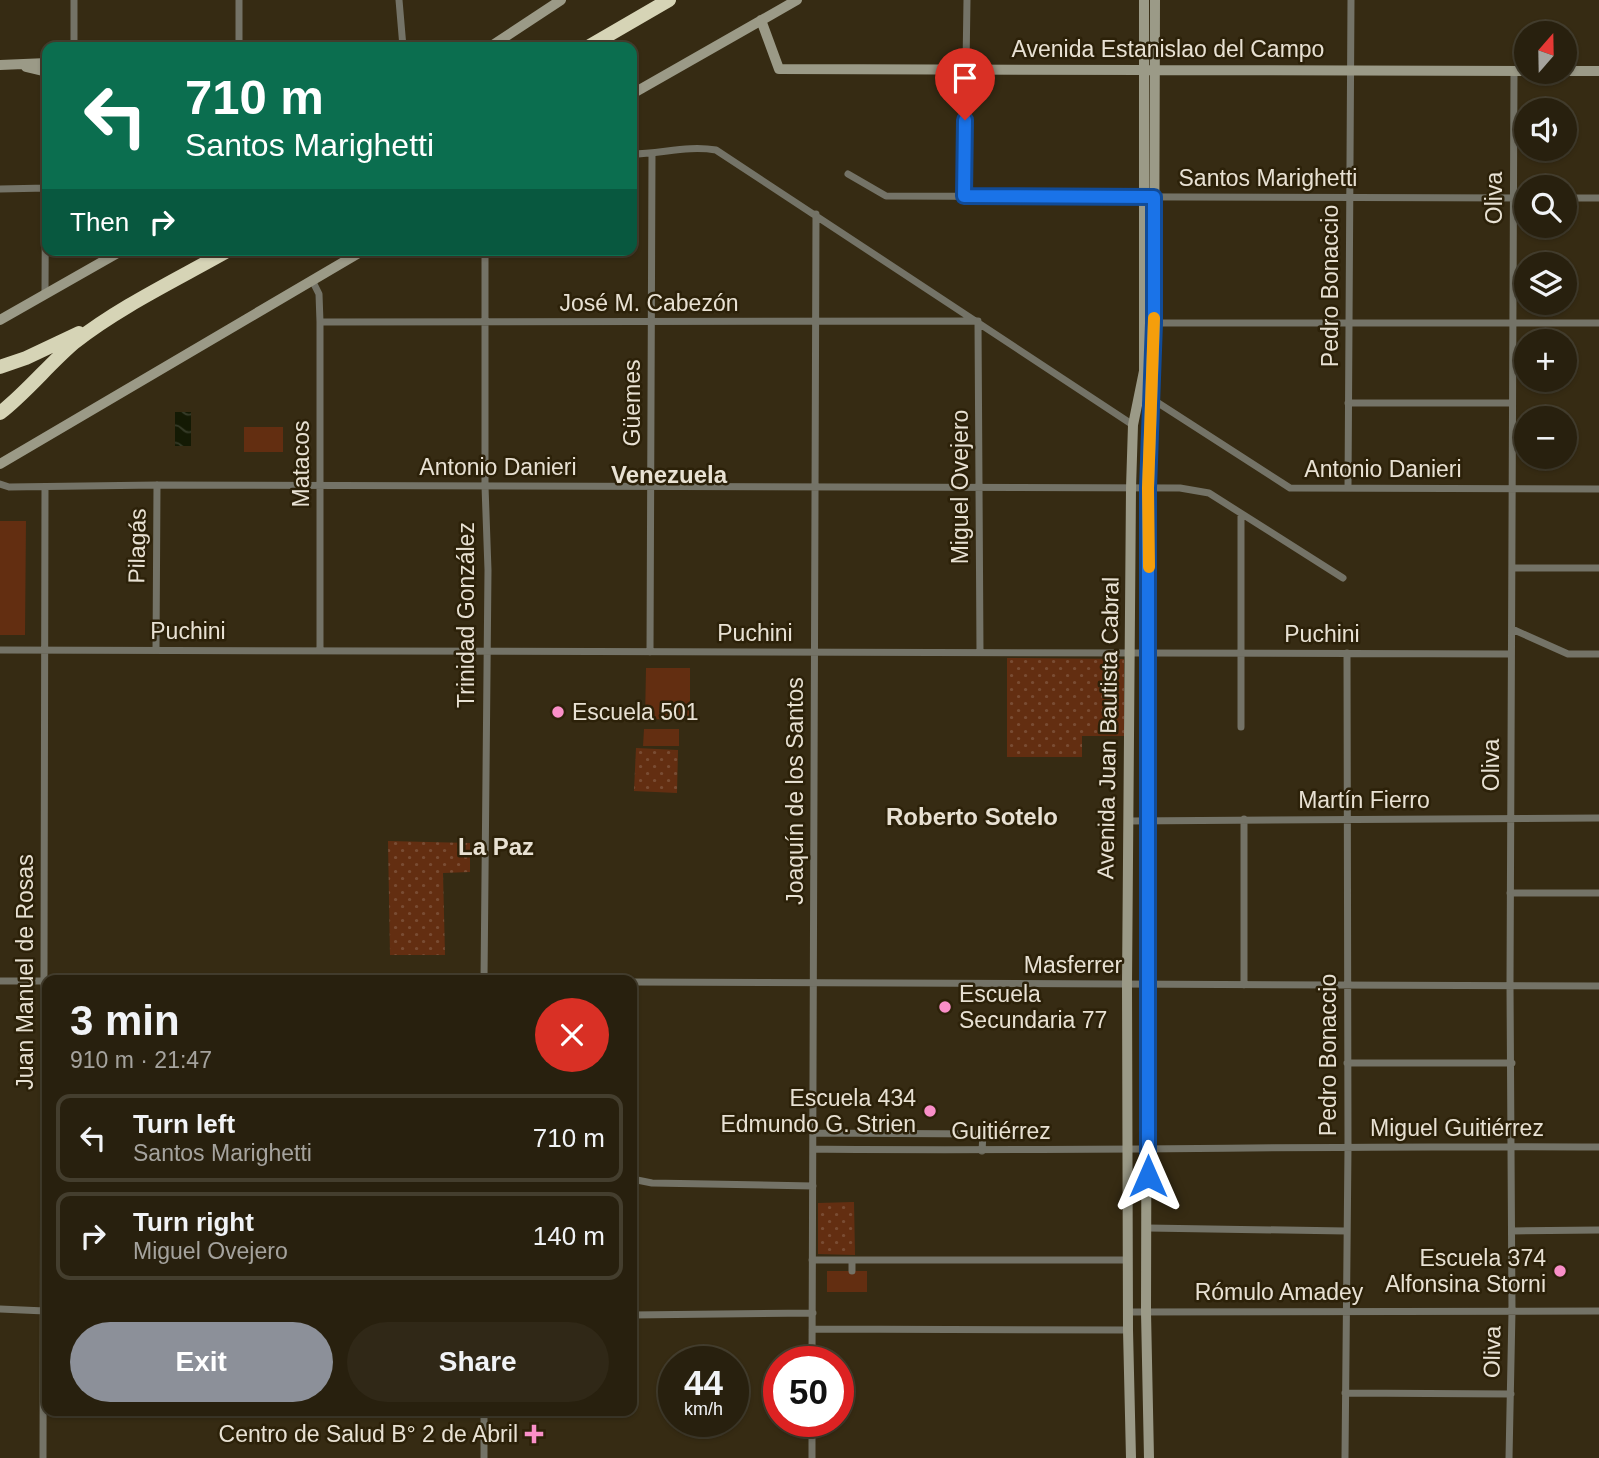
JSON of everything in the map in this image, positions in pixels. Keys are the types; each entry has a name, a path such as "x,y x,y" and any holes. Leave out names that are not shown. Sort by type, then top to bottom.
{"highway":[{"path":"597,42 668,0"},
{"path":"0,367 26,358 108,319 218,256"},
{"path":"0,413 76,342 108,319"}],"main road":[{"path":"498,42 561,0"},
{"path":"637,91 797,0"},
{"name":"Avenida Juan Bautista Cabral","path":"1144,0 1150,70"},
{"name":"Avenida Juan Bautista Cabral","path":"1149,1458 1146,1312 1148,488 1152,399 1149,197 1150,70 1155,0"},
{"name":"Avenida Estanislao del Campo","path":"761,20 779,69 1514,71"},
{"path":"0,65 42,67"},
{"path":"1577,71 1599,71"},
{"path":"0,320 113,256"},
{"path":"0,464 354,256"},
{"name":"Avenida Juan Bautista Cabral","path":"1131,1458 1127,984 1131,488 1133,425 1144,371 1149,323"}],"street":[{"path":"74,0 74,42"},
{"path":"239,0 239,42"},
{"path":"399,0 403,42"},
{"path":"964,196 967,0"},
{"name":"Pedro Bonaccio","path":"1348,488 1351,0"},
{"name":"Oliva","path":"1509,1458 1512,1311 1510,653 1514,71"},
{"path":"637,154 697,147 716,150 1133,425"},
{"name":"Güemes","path":"650,652 652,154"},
{"name":"Santos Marighetti","path":"848,174 886,196 1513,198"},
{"path":"0,189 42,188"},
{"path":"1577,198 1599,198"},
{"name":"Joaquín de los Santos","path":"812,1346 816,214"},
{"path":"45,256 45,295"},
{"name":"Trinidad González","path":"484,975 488,570 485,486 485,256"},
{"name":"Matacos","path":"312,280 319,294 320,322 320,651"},
{"name":"José M. Cabezón","path":"320,322 978,321"},
{"name":"Miguel Ovejero","path":"978,321 980,652"},
{"path":"1149,323 1599,323"},
{"name":"Antonio Danieri","path":"1152,399 1290,488 1599,488"},
{"path":"1348,403 1512,403"},
{"name":"Antonio Danieri","path":"0,485 1180,488 1209,493 1343,578"},
{"name":"Pilagás","path":"156,650 157,485"},
{"name":"Juan Manuel de Rosas","path":"45,487 46,975"},
{"path":"1241,514 1241,727"},
{"path":"1512,569 1599,568"},
{"path":"1511,629 1568,654 1599,654"},
{"name":"Puchini","path":"0,650 1510,653"},
{"name":"Pedro Bonaccio","path":"1345,1458 1348,1148 1347,653"},
{"name":"Martín Fierro","path":"1129,821 1599,818"},
{"path":"1244,819 1244,985"},
{"path":"1510,893 1599,892"},
{"path":"0,981 42,981"},
{"name":"Masferrer","path":"637,982 1599,986"},
{"path":"1347,1063 1511,1063"},
{"path":"813,1133 982,1134 982,1151"},
{"name":"Miguel Guitiérrez","path":"1148,1150 1178,1147 1599,1147"},
{"name":"Guitiérrez","path":"813,1149 1148,1150"},
{"path":"637,1180 652,1183 813,1186"},
{"path":"1148,1228 1346,1231"},
{"path":"1512,1231 1599,1230"},
{"path":"812,1260 1128,1260"},
{"path":"852,1260 852,1271"},
{"path":"0,1309 42,1311"},
{"name":"Rómulo Amadey","path":"1128,1311 1599,1311"},
{"path":"637,1315 813,1313"},
{"path":"812,1329 1128,1330"},
{"path":"1345,1393 1511,1394"},
{"name":"Juan Manuel de Rosas","path":"43,1458 44,1416"},
{"path":"484,1416 484,1458"},
{"path":"812,1437 812,1458"}],"shaded area":[{"path":"244,427 283,427 283,452 244,452"},
{"path":"0,521 26,521 25,635 0,635"},
{"path":"1007,658 1124,659 1124,736 1082,736 1082,757 1007,757"},
{"path":"646,668 690,668 690,720 645,719"},
{"path":"644,729 679,729 679,746 643,746"},
{"path":"636,748 678,750 677,793 634,791"},
{"path":"388,841 470,843 470,872 443,873 445,955 390,955"},
{"path":"854,1202 855,1255 818,1254 818,1203"},
{"path":"827,1271 867,1271 867,1292 827,1292"}],"water":[{"path":"175,412 191,412 191,446 175,446"}],"slow traffic":[{"path":"1149,567 1148,488 1154,318"}],"place":[{"name":"Escuela 501","path":"558,712"},
{"name":"Escuela Secundaria 77","path":"945,1007"},
{"name":"Escuela 434 Edmundo G. Strien","path":"930,1111"},
{"name":"Escuela 374 Alfonsina Storni","path":"1560,1271"},
{"name":"Centro de Salud B° 2 de Abril","path":"534,1434"}],"district":[{"name":"Venezuela","path":"669,474"},
{"name":"Roberto Sotelo","path":"972,816"},
{"name":"La Paz","path":"496,846"}],"route":[{"path":"965,120 964,196 1154,197 1154,323 1148,488 1148,1176"}]}
